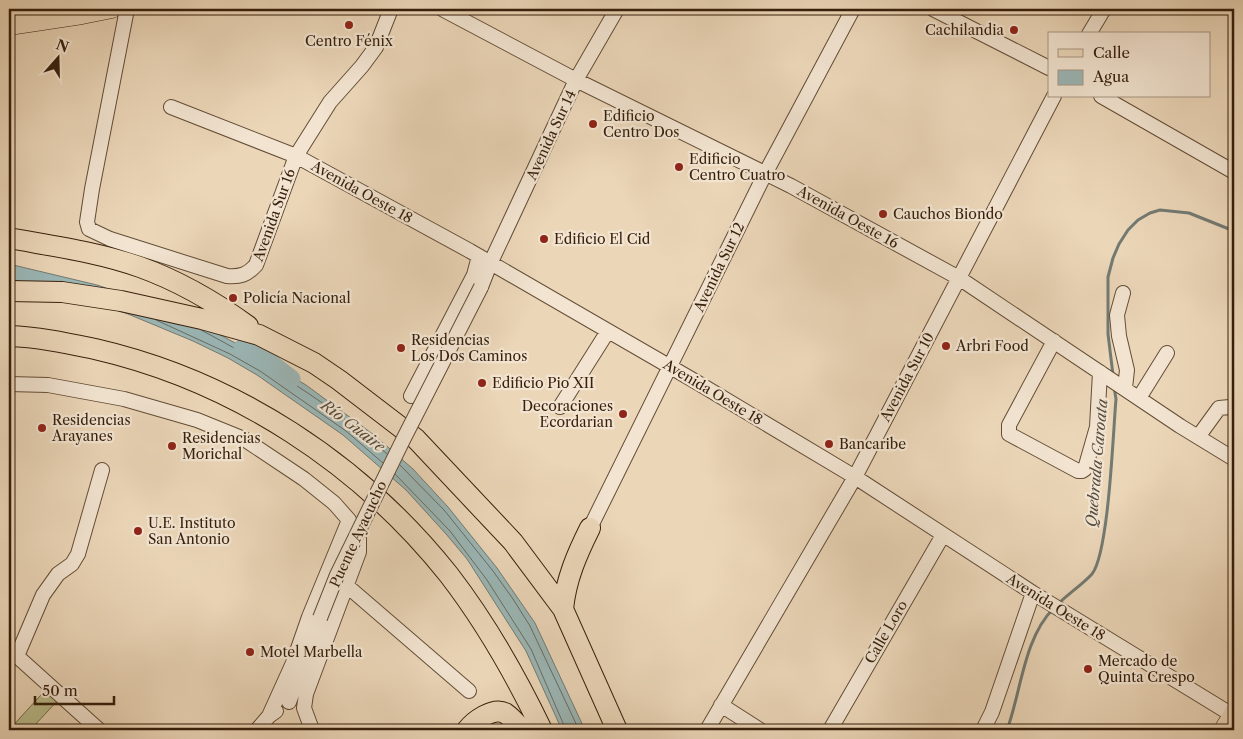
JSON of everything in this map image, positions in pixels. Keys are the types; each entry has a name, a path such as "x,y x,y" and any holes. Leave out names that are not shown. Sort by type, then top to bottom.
{"highway":[{"path":"9,238 66,248 121,262 164,276 230,313 259,335"},
{"path":"9,291 62,292 121,301 202,319 259,335 314,362 340,380 416,439 514,542 563,608 617,730"},
{"path":"9,336 47,340 103,351 131,358 194,380 272,419 317,449 343,469 388,509 448,574 482,622 513,671 542,730"},
{"path":"563,608 572,569 590,528"},
{"path":"466,730 487,714 498,712 505,714 522,730"}],"main road":[{"path":"9,12 24,9"},
{"path":"9,26 112,9"},
{"path":"9,20 51,20"}],"street":[{"name":"Avenida Sur 16","path":"127,9 87,222 90,229 95,233 110,239 227,276 243,275 250,272 256,266 296,156 330,102 376,47 391,9"},
{"name":"Avenida Oeste 16","path":"442,9 576,80 765,174 959,278 1234,459"},
{"name":"Avenida Sur 14","path":"485,260 576,80 616,9"},
{"name":"Avenida Sur 12","path":"590,528 765,174 853,9"},
{"path":"933,9 1048,67"},
{"path":"1091,32 1104,9"},
{"name":"Avenida Sur 10","path":"707,730 854,477 1053,98"},
{"path":"1104,98 1234,172"},
{"name":"Avenida Oeste 18","path":"171,107 296,156 608,330 854,477 1038,597 1231,719"},
{"path":"410,396 474,275 485,260"},
{"name":"Puente Ayacucho","path":"289,702 337,574 398,448 481,287 485,260"},
{"path":"1123,293 1117,315 1119,336 1127,370 1124,388"},
{"path":"560,407 608,330"},
{"path":"1054,341 1009,425 1008,434 1078,471 1082,471 1085,469 1097,427 1101,372"},
{"path":"1139,398 1167,353"},
{"path":"9,384 48,385 124,399 197,420 244,439 268,453 334,503 349,520 359,539 359,552 304,701 304,708 313,729"},
{"path":"1198,437 1219,408 1230,407 1234,410"},
{"path":"100,730 13,652 44,595 58,574 72,564 78,554 102,470"},
{"path":"269,716 293,663 309,617 349,520"},
{"name":"Calle Loro","path":"830,730 943,535"},
{"path":"328,572 346,584 469,691"},
{"path":"984,730 1038,597"},
{"path":"257,730 269,716 289,702 313,729"},
{"path":"721,705 760,730"}],"green space":[{"path":"49,686 61,697 33,727 36,730 9,730"}],"water":[{"path":"9,264 97,285 196,322 306,385 374,435 413,469 448,507 497,568 535,623 585,730 562,730 526,651 467,559 406,490 343,435 257,375 228,358 128,314 55,289 9,279"}],"waterway":[{"name":"Quebrada Caroata","path":"1113,375 1108,334 1108,277 1113,258 1128,230 1138,220 1160,210 1189,213 1234,231"},
{"name":"Río Guaire","path":"243,348 269,362 291,379"},
{"name":"Quebrada Caroata","path":"1057,605 1092,574 1098,562 1103,542 1109,491 1116,399 1114,387"},
{"name":"Quebrada Caroata","path":"1007,730 1029,650 1043,621 1053,609"}],"place":[{"name":"Centro Fénix","path":"349,25"},
{"name":"Cachilandia","path":"1014,30"},
{"name":"Edificio Centro Dos","path":"593,124"},
{"name":"Edificio Centro Cuatro","path":"679,167"},
{"name":"Cauchos Biondo","path":"883,214"},
{"name":"Edificio El Cid","path":"544,239"},
{"name":"Policía Nacional","path":"233,298"},
{"name":"Arbri Food","path":"946,346"},
{"name":"Residencias Los Dos Caminos","path":"401,348"},
{"name":"Edificio Pio XII","path":"482,383"},
{"name":"Decoraciones Ecordarian","path":"623,414"},
{"name":"Residencias Arayanes","path":"42,428"},
{"name":"Bancaribe","path":"829,444"},
{"name":"Residencias Morichal","path":"172,446"},
{"name":"U.E. Instituto San Antonio","path":"138,531"},
{"name":"Motel Marbella","path":"250,652"},
{"name":"Mercado de Quinta Crespo","path":"1088,669"}]}
